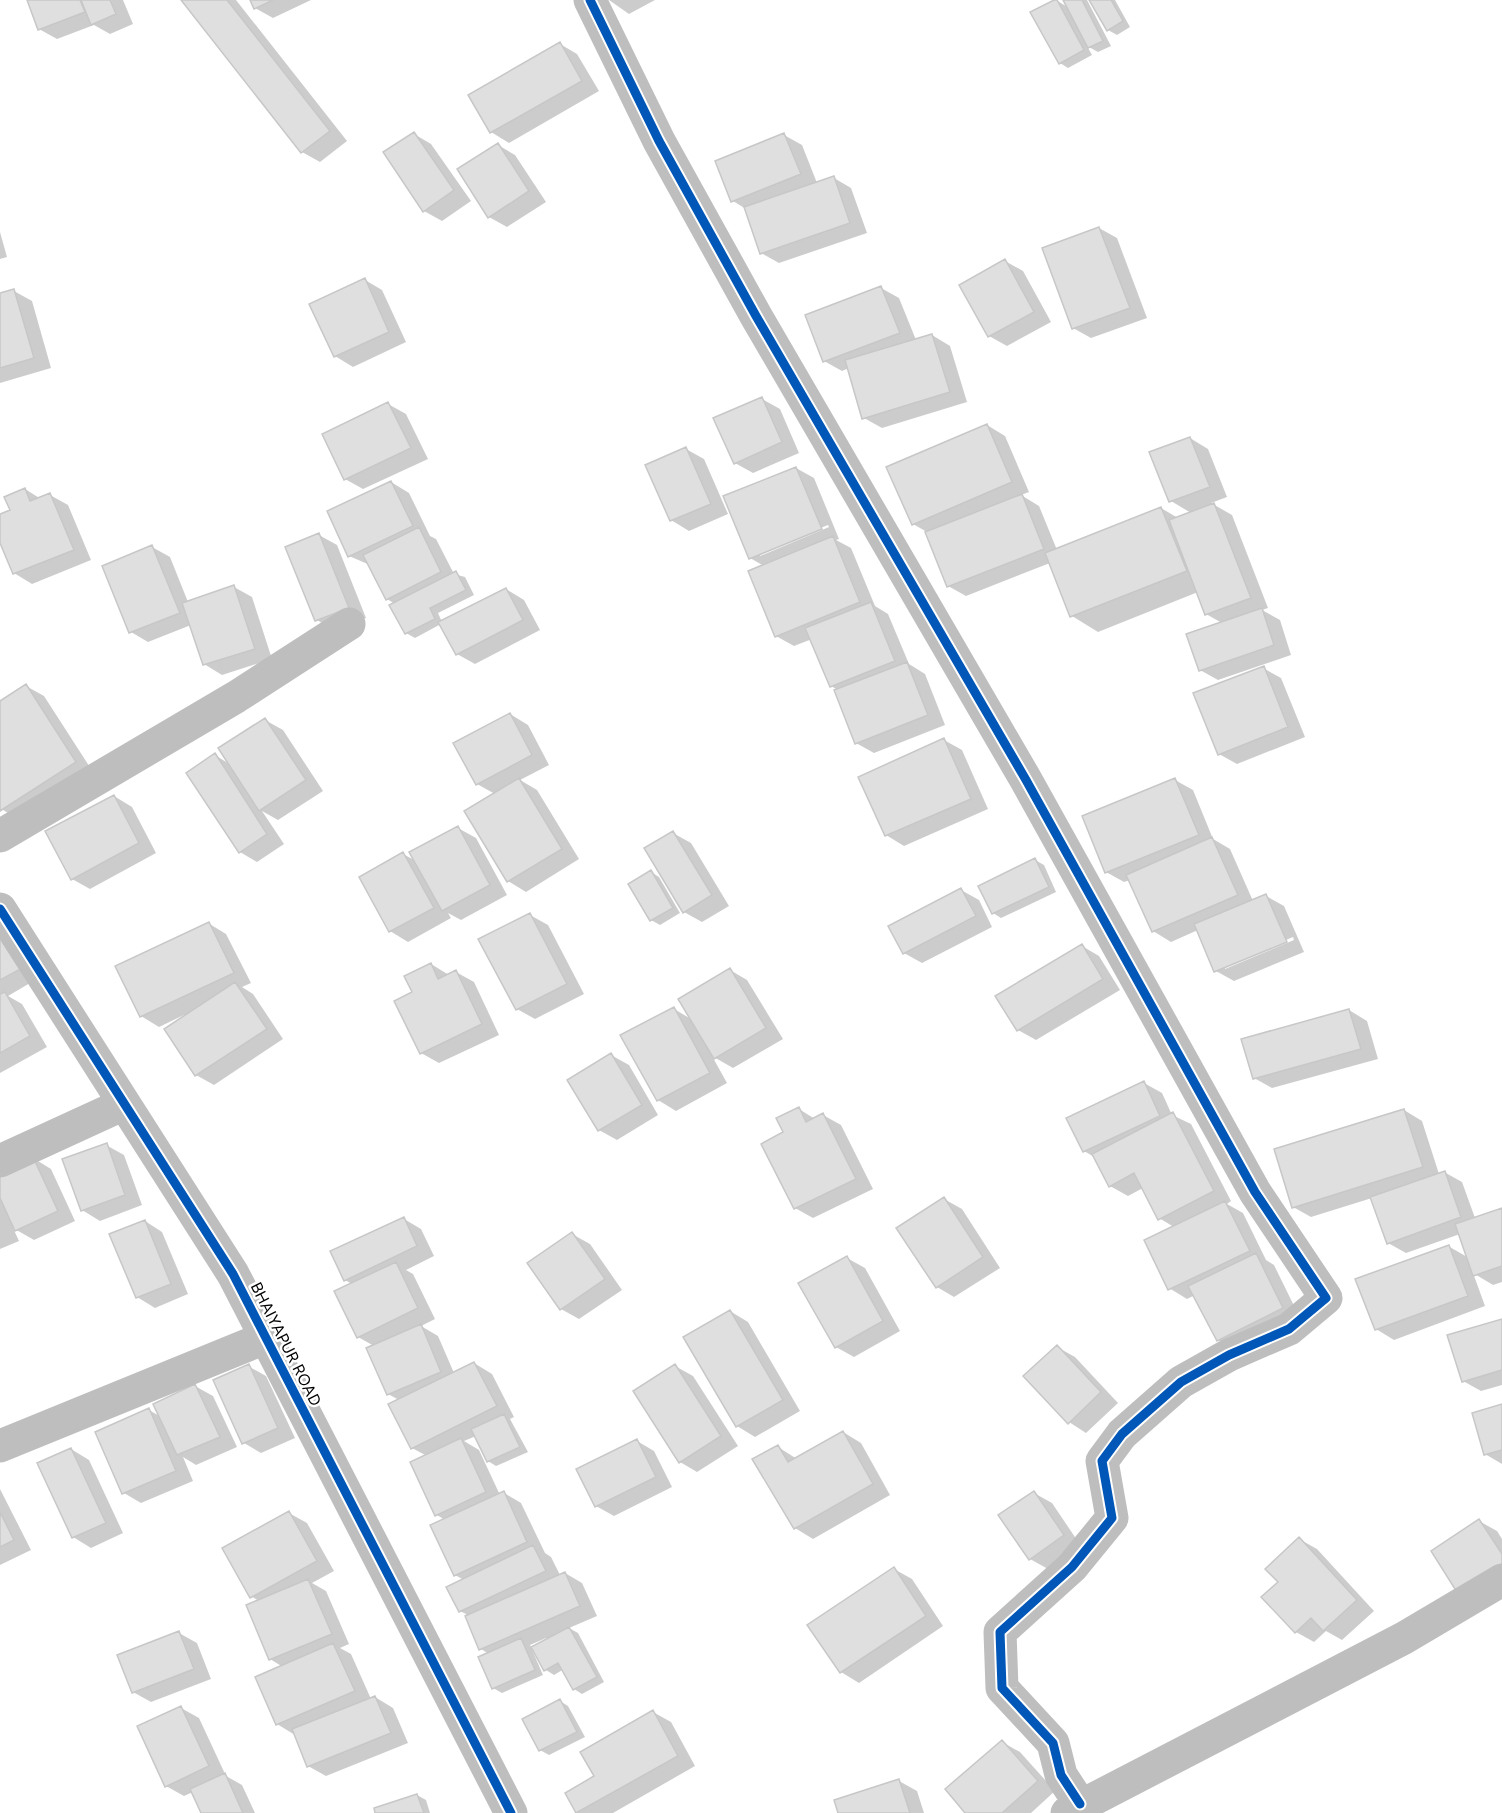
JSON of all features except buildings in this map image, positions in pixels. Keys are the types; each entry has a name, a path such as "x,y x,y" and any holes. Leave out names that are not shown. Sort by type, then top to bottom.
{"street":[{"path":"590,0 659,141 756,316 1026,780 1255,1192 1326,1298 1289,1329 1229,1355 1181,1382 1122,1434 1102,1461 1112,1518 1072,1567 1000,1632 1002,1688 1053,1743 1061,1775 1074,1809 1404,1638 1502,1580"},
{"path":"0,836 218,708 349,624"},
{"name":"BHAIYAPUR ROAD","path":"0,909 232,1274 511,1813"},
{"path":"0,1161 124,1104"},
{"path":"0,1446 265,1338"}],"cycle path":[{"path":"590,0 659,141 756,316 1026,780 1255,1192 1326,1298 1289,1329 1229,1355 1181,1382 1122,1434 1102,1461 1112,1518 1072,1567 1000,1632 1002,1688 1053,1743 1061,1775 1080,1804"},
{"path":"0,909 233,1274 511,1813"}]}
